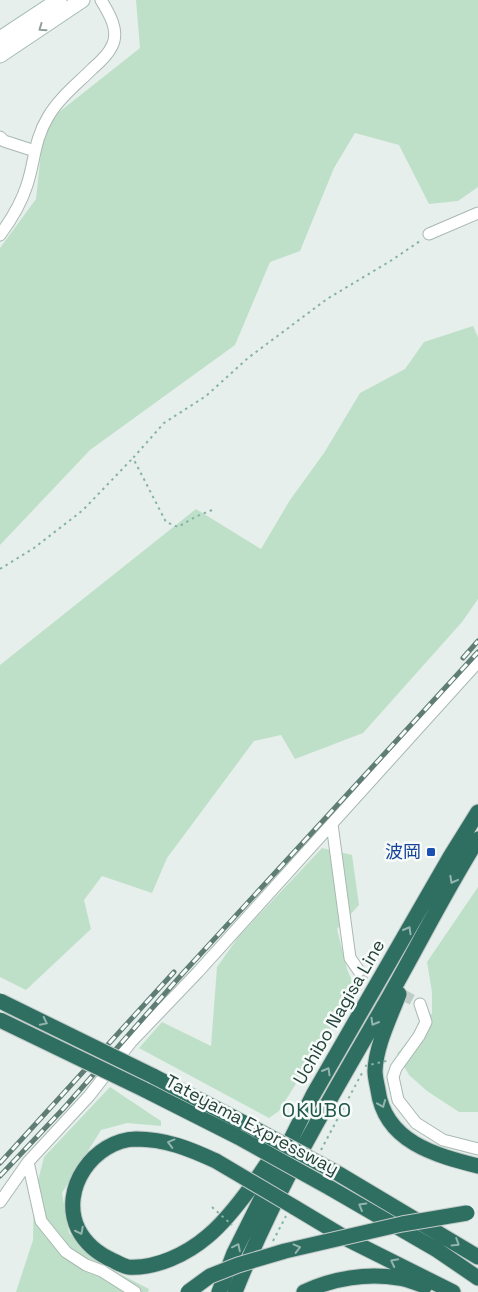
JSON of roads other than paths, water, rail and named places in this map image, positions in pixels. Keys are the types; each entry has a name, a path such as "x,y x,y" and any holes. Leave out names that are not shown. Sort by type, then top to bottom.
{"highway":[{"name":"Uchibo Nagisa Line","path":"219,1292 234,1252 313,1095 450,856 478,812"},
{"name":"Uchibo Nagisa Line","path":"235,1292 269,1213 344,1074 412,957 458,871 478,839"},
{"path":"412,957 380,1043 375,1072 379,1100 390,1122 406,1138 430,1152 478,1166"},
{"name":"Tateyama Expressway","path":"0,1001 244,1122 339,1174 478,1257"},
{"name":"Tateyama Expressway","path":"0,1020 238,1137 436,1250 478,1278"},
{"path":"313,1095 260,1174 224,1220 206,1238 183,1252 160,1263 127,1267 102,1255 90,1246 78,1228 73,1208 74,1191 79,1177 91,1160 117,1143 134,1139 159,1140 186,1147 216,1161 294,1207 350,1240 452,1292"},
{"path":"188,1292 210,1276 238,1265 285,1251 402,1224 472,1213"},
{"path":"304,1292 334,1279 364,1277 399,1278 443,1292"}],"street":[{"path":"1,37 58,0"},
{"path":"0,55 82,0"},
{"path":"0,235 21,202 28,184 38,137 48,116 58,102 113,46 115,33 112,19 101,0"},
{"path":"1,140 35,151"},
{"path":"429,234 478,213"},
{"path":"0,1202 28,1162 89,1096 131,1042 198,972 478,662"},
{"path":"332,824 350,958 359,971"},
{"path":"420,1004 426,1022 419,1036 396,1068 393,1077 398,1100 416,1123 443,1140 478,1149"},
{"path":"28,1162 41,1220 66,1252 86,1265 102,1271 135,1292"}],"tunnel":[{"path":"359,971 420,1004"}],"railway":[{"path":"463,658 478,641"},
{"path":"0,1176 64,1108 184,972 478,652"},
{"path":"0,1163 174,972"}],"place":[{"name":"波岡","path":"431,852"}],"district":[{"name":"OKUBO","path":"317,1110"}]}
